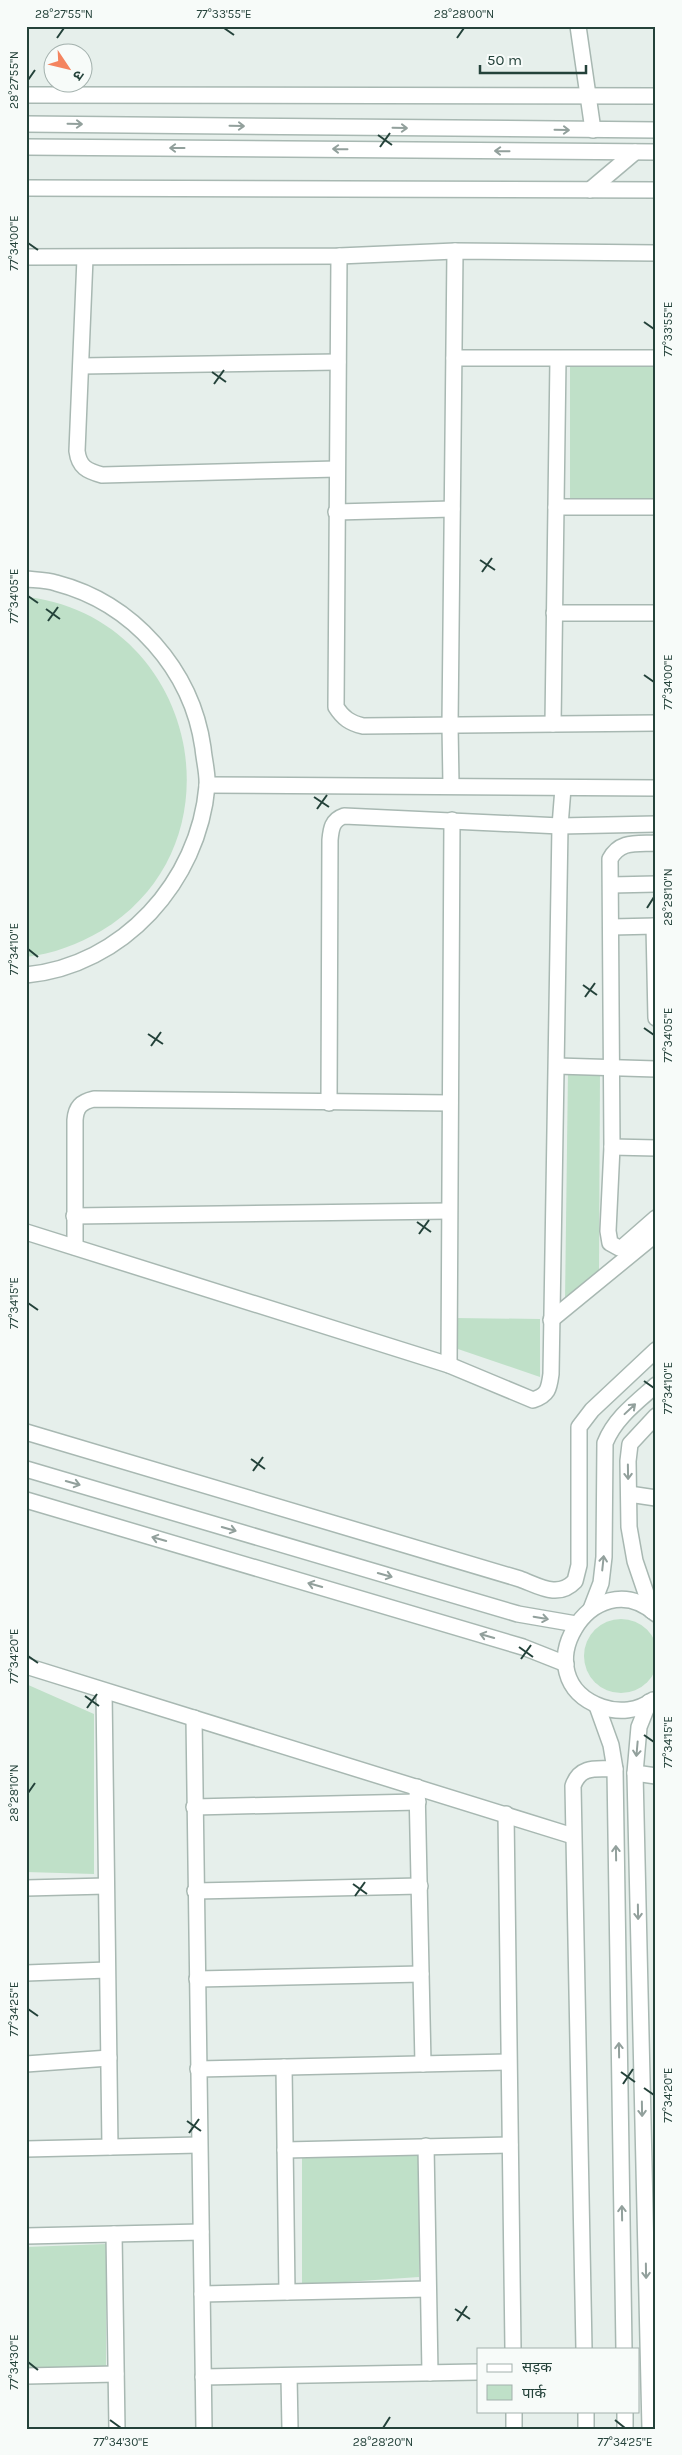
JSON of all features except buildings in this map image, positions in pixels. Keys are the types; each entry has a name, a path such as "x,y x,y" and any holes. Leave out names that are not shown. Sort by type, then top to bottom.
{"street":[{"path":"578,26 593,130"},
{"path":"26,95 656,96"},
{"path":"26,124 656,130"},
{"path":"26,147 656,152"},
{"path":"590,190 635,152"},
{"path":"26,188 656,190"},
{"path":"451,785 455,251"},
{"path":"26,257 339,256 455,251 656,254"},
{"path":"339,256 336,707 343,717 352,724 362,726 656,723"},
{"path":"85,258 77,450 78,461 89,472 102,475 337,469"},
{"path":"454,358 656,358"},
{"path":"553,724 558,358"},
{"path":"81,366 338,362"},
{"path":"556,507 656,507"},
{"path":"336,512 452,509"},
{"path":"26,579 56,582 105,602 147,634 179,676 196,717 199,725 208,785 200,823 184,866 160,904 127,936 88,959 45,973 26,975"},
{"path":"554,613 656,613"},
{"path":"208,785 451,785 656,788"},
{"path":"26,1232 449,1365 533,1400 542,1397 549,1390 557,1066 560,826 563,788"},
{"path":"329,1104 330,840 333,823 337,818 344,816 560,826 656,824"},
{"path":"449,1365 452,820"},
{"path":"656,843 625,844 619,846 610,859 612,1147 608,1231 610,1243 619,1248 624,1246 656,1218"},
{"path":"611,885 656,884"},
{"path":"611,927 655,926 656,1018"},
{"path":"557,1066 656,1069"},
{"path":"75,1247 74,1120 79,1106 84,1101 94,1099 329,1104 450,1103"},
{"path":"612,1147 656,1148"},
{"path":"74,1216 449,1211"},
{"path":"551,1320 656,1234"},
{"path":"26,1432 503,1574 552,1591 562,1591 576,1582 578,1573 579,1427 592,1410 656,1350"},
{"path":"591,1609 601,1583 604,1556 605,1443 610,1430 656,1385"},
{"path":"654,1613 635,1561 630,1527 629,1494 630,1444 656,1416"},
{"path":"26,1470 518,1614 576,1624"},
{"path":"629,1494 656,1498"},
{"path":"26,1500 523,1646 566,1664"},
{"path":"579,1508 605,1507"},
{"path":"652,1700 629,1710 607,1709 597,1706 580,1693 573,1684 566,1664 567,1643 576,1624 591,1609 601,1604 622,1601 638,1604 654,1613"},
{"path":"26,1666 194,1718 418,1795 506,1814 573,1836"},
{"path":"104,1690 110,2147"},
{"path":"650,2429 635,1773 639,1727 652,1700"},
{"path":"597,1706 611,1744 615,1770 624,2348"},
{"path":"194,1718 204,2429"},
{"path":"584,2348 573,1836 574,1786 578,1775 586,1770 615,1770"},
{"path":"635,1773 656,1776"},
{"path":"194,1807 418,1795"},
{"path":"418,1795 423,2064"},
{"path":"506,1814 513,2348"},
{"path":"26,1888 106,1886"},
{"path":"195,1891 420,1886"},
{"path":"26,1973 107,1970"},
{"path":"197,1978 421,1974"},
{"path":"26,2064 108,2058"},
{"path":"198,2068 508,2062"},
{"path":"284,2067 287,2292"},
{"path":"26,2149 199,2145"},
{"path":"285,2150 510,2145"},
{"path":"426,2146 430,2372"},
{"path":"26,2236 201,2232"},
{"path":"114,2234 117,2429"},
{"path":"202,2294 428,2289"},
{"path":"203,2377 477,2372"},
{"path":"26,2376 116,2374"},
{"path":"289,2376 290,2429"},
{"path":"514,2412 514,2429"},
{"path":"586,2412 586,2429"},
{"path":"625,2412 625,2429"}],"green space":[{"path":"570,367 656,367 656,499 570,501"},
{"path":"28,597 85,614 131,646 163,689 182,739 186,792 175,845 147,892 101,931 92,936 56,951 26,957"},
{"path":"568,1070 600,1070 599,1272 565,1302"},
{"path":"455,1318 540,1319 540,1377 455,1348"},
{"path":"621,1619 635,1622 647,1630 655,1642 658,1656 655,1670 647,1682 635,1690 621,1693 607,1690 595,1682 587,1670 584,1656 587,1642 595,1630 607,1622"},
{"path":"26,1684 94,1714 94,1874 26,1872"},
{"path":"419,2155 419,2277 302,2285 302,2156"},
{"path":"106,2244 106,2367 26,2368 26,2247"}]}
